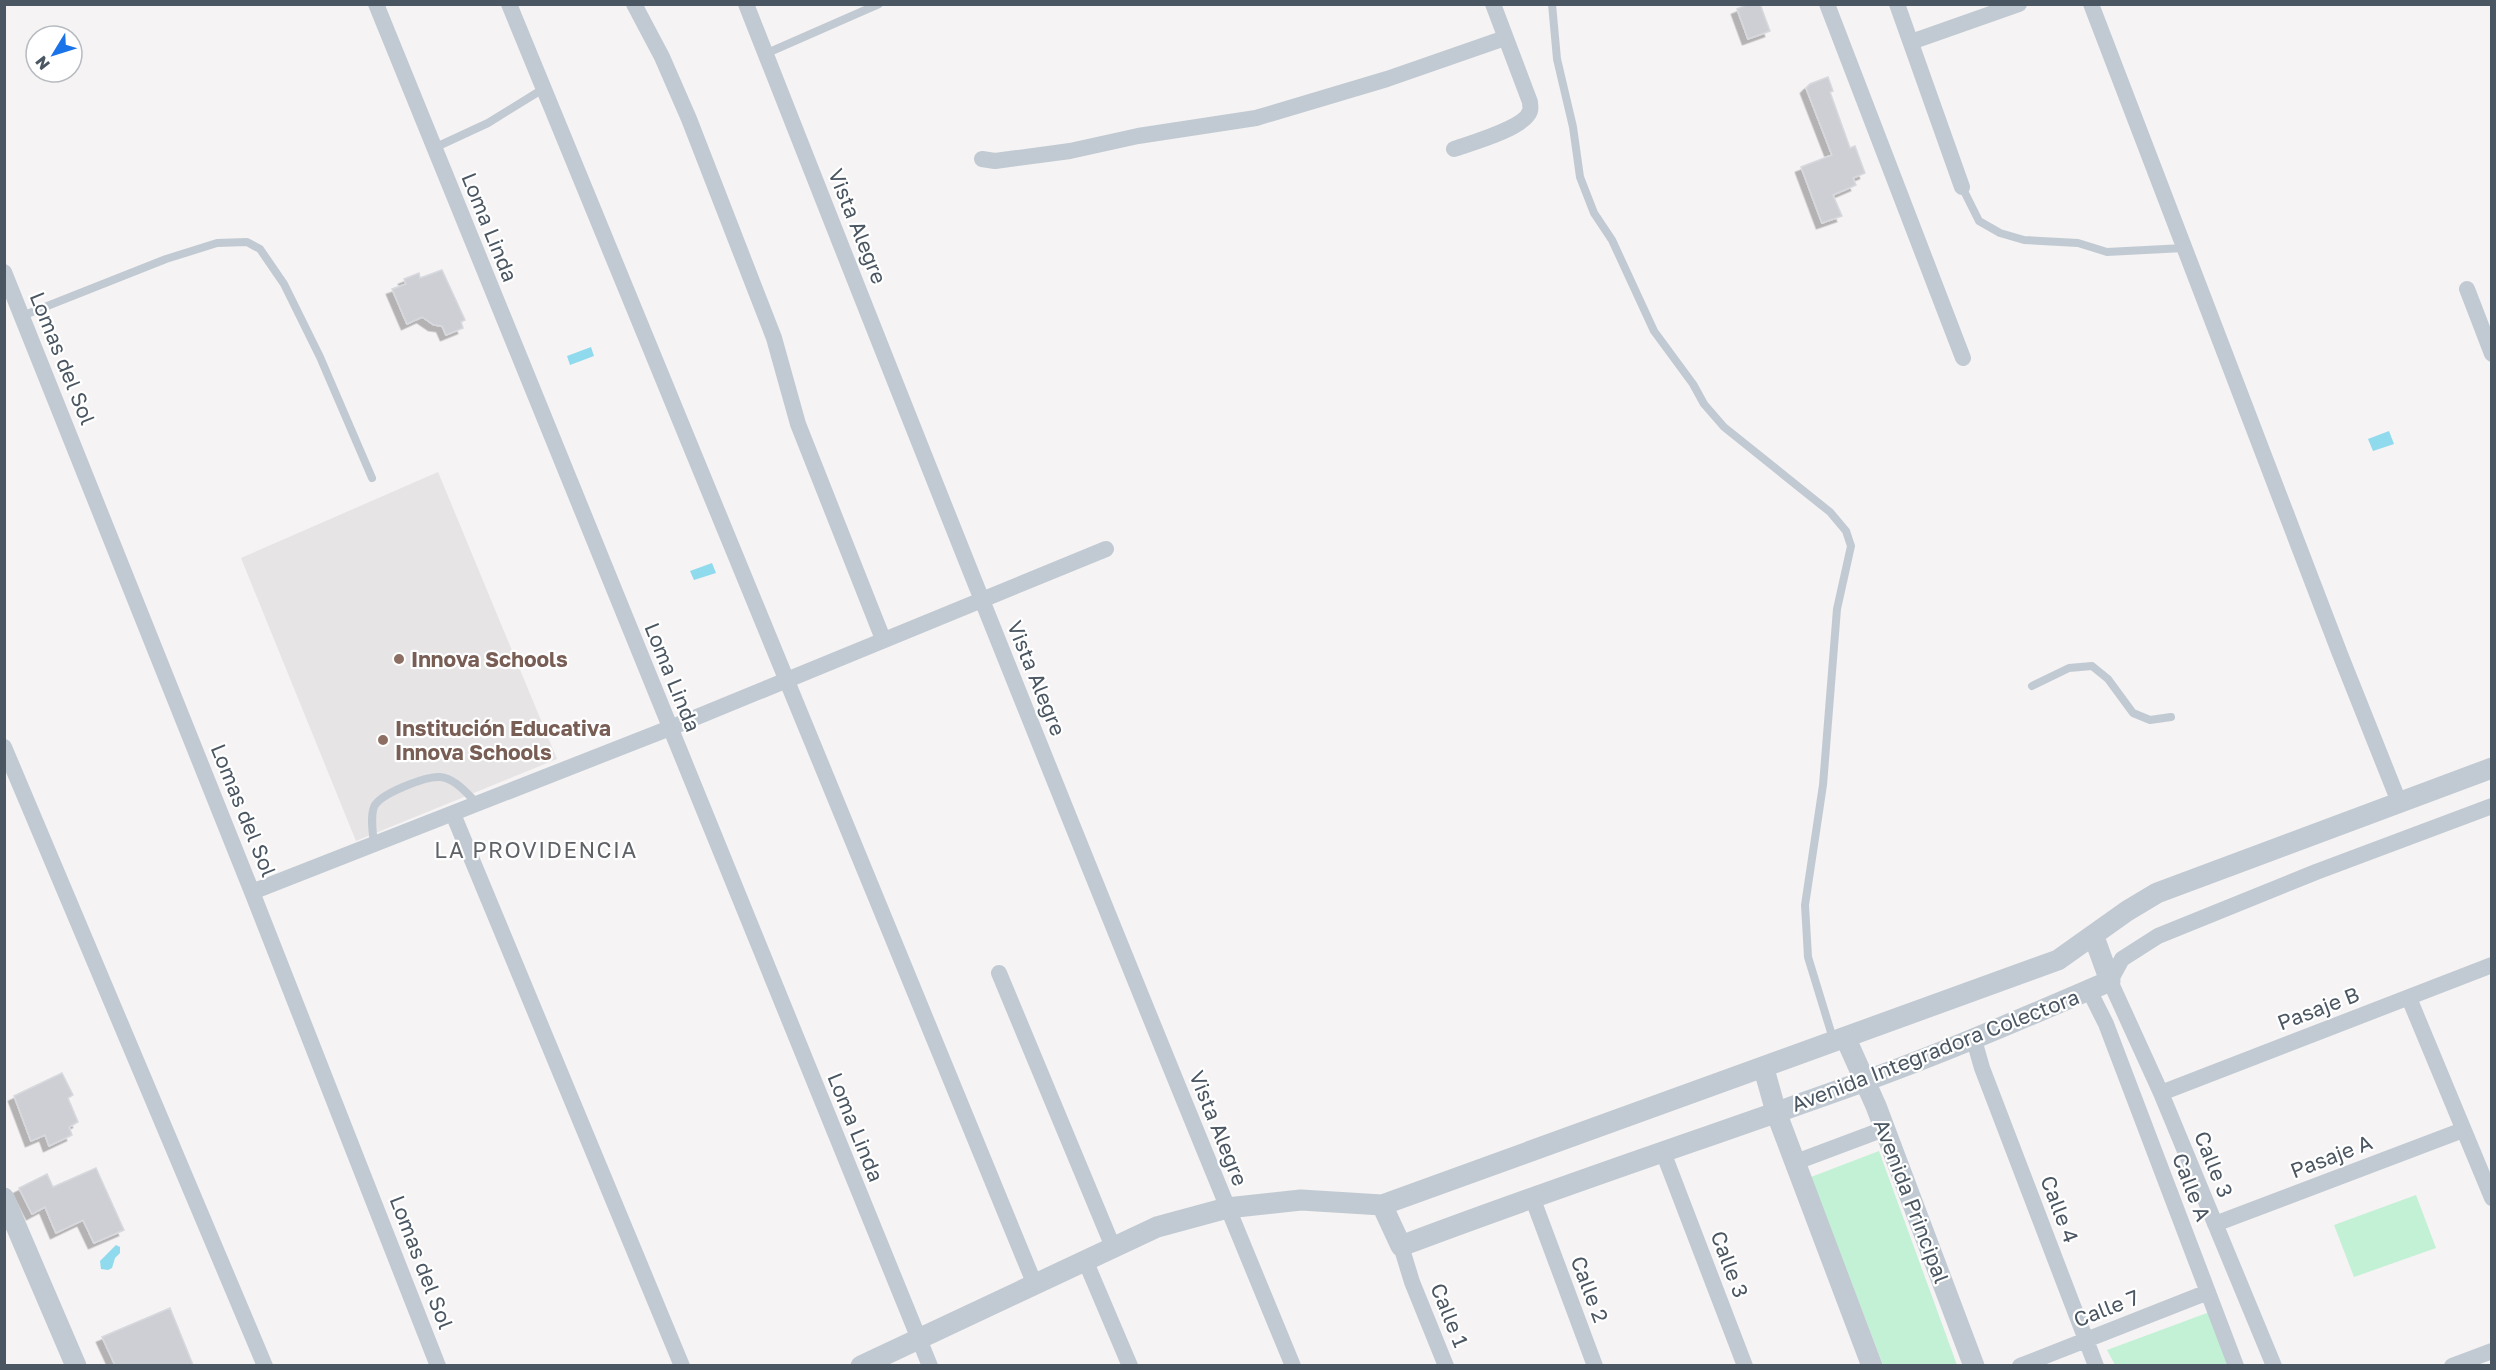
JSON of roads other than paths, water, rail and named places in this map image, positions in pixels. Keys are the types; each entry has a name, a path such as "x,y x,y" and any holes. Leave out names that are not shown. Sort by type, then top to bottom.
{"street":[{"name":"Loma Linda","path":"376,4 930,1365"},
{"path":"510,4 1035,1285"},
{"path":"634,4 662,57 693,130 774,338 798,424 883,639"},
{"name":"Vista Alegre","path":"746,4 981,600 1227,1208 1293,1365"},
{"path":"1454,149 1510,128 1524,120 1530,111 1530,102 1493,4"},
{"path":"1827,4 1963,358"},
{"path":"1897,4 1962,187"},
{"path":"1911,42 2019,4"},
{"path":"2091,4 2347,673 2399,802"},
{"path":"982,159 995,161 1070,152 1138,136 1256,118 1387,79 1506,38"},
{"name":"Lomas del Sol","path":"4,272 438,1365"},
{"path":"2467,289 2492,354"},
{"path":"252,892 670,728 1106,549"},
{"path":"4,747 265,1365"},
{"name":"Avenida Integradora Colectora","path":"861,1365 1157,1227 1227,1208 1300,1200 1382,1205 1764,1069 2058,960 2094,937 2127,911 2157,893 2492,768"},
{"path":"2110,981 2122,959 2158,936 2316,872 2492,806"},
{"path":"453,814 682,1365"},
{"path":"2094,937 2110,981"},
{"name":"Pasaje B","path":"2161,1093 2492,965"},
{"path":"999,973 1113,1247"},
{"name":"Avenida Integradora Colectora","path":"1401,1246 1532,1197 1863,1082 1974,1040 2110,981"},
{"name":"Calle 3","path":"2110,981 2161,1093 2274,1365"},
{"name":"Calle A","path":"2089,990 2106,1024 2236,1365"},
{"path":"2409,998 2492,1198"},
{"name":"Calle 4","path":"1974,1040 1982,1068 2096,1365"},
{"name":"Avenida Principal","path":"1840,1041 1863,1082 1884,1129 1974,1365"},
{"path":"1764,1069 1776,1112 1872,1365"},
{"path":"1796,1162 1884,1129"},
{"name":"Pasaje A","path":"2215,1224 2463,1130"},
{"name":"Calle 3","path":"1664,1152 1745,1365"},
{"name":"Calle 2","path":"1532,1197 1595,1365"},
{"path":"4,1198 76,1365"},
{"path":"1382,1205 1401,1246"},
{"name":"Calle 1","path":"1401,1246 1412,1282 1446,1365"},
{"path":"1085,1260 1130,1365"},
{"name":"Calle 7","path":"2020,1365 2208,1292"},
{"path":"2452,1365 2492,1352"}],"lane":[{"path":"765,54 879,4"},
{"path":"1552,4 1557,59 1573,127 1580,177 1594,213 1612,240 1654,331 1693,384 1704,404 1724,427 1830,512 1846,531 1851,546 1837,609 1824,741 1823,785 1805,905 1808,957 1840,1041"},
{"path":"434,148 488,123 543,89"},
{"path":"1962,187 1979,221 2000,233 2024,240 2078,243 2107,252 2184,248"},
{"path":"22,316 166,258 217,243 247,243 260,249 284,284 320,357 372,478"},
{"path":"2032,686 2070,668 2092,666 2108,679 2133,713 2151,720 2171,717"},
{"path":"374,845 372,810 376,803 382,797 427,779 440,777 452,780 478,804"}],"water":[{"path":"591,347 594,356 570,365 567,356"},
{"path":"2389,431 2394,444 2373,451 2368,439"},
{"path":"712,563 716,573 694,580 690,571"},
{"path":"116,1245 120,1247 120,1253 115,1258 112,1268 101,1269 100,1261"}],"place":[{"name":"Innova Schools","path":"399,659"},
{"name":"Institución Educativa Innova Schools","path":"383,740"}],"district":[{"name":"LA PROVIDENCIA","path":"536,849"}]}
